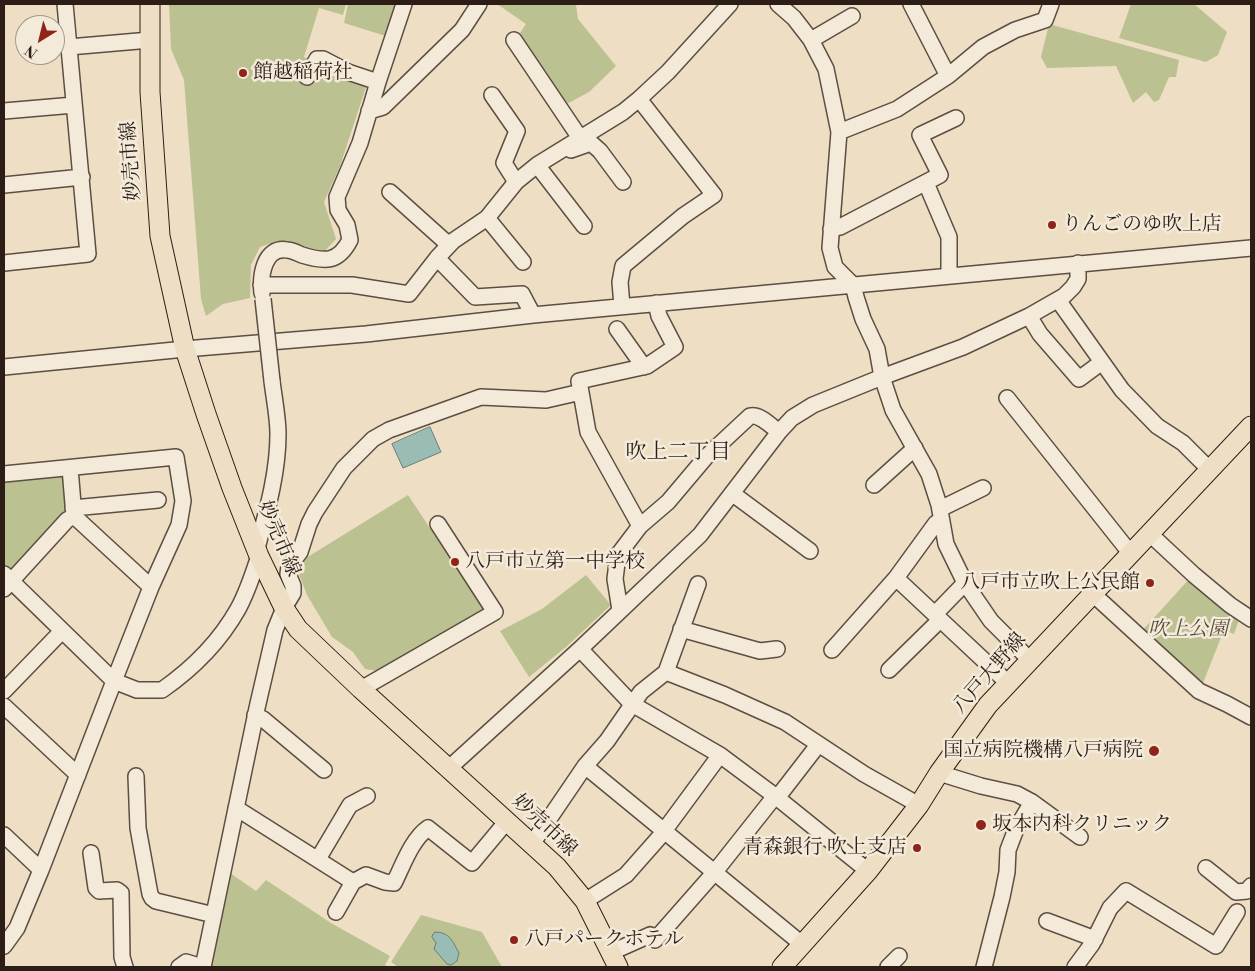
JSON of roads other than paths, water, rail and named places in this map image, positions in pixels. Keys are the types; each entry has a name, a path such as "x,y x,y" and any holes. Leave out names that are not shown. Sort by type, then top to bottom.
{"main road":[{"name":"妙売市線","path":"150,4 150,92 160,236 185,349 232,488 258,552 284,608 298,630 361,690 557,867 585,902 615,960"},
{"name":"八戸大野線","path":"782,967 868,871 919,805 939,773 988,704 1251,426"}],"street":[{"path":"4,263 88,254 65,4"},
{"path":"158,500 74,512 6,581 114,681 137,690 162,690 203,655 217,640 238,610 249,585 272,490 277,460 278,433 262,292 263,267 270,256 278,250 287,250 317,260 331,260 344,251 350,240 347,225 338,210 338,197 360,143 404,4"},
{"path":"369,111 383,107 462,30 480,4"},
{"path":"778,4 794,18 811,40 826,69 839,132 830,248 835,267 854,285 863,319 877,349 882,377 893,410 929,474 946,544 965,583 992,621 1030,660"},
{"path":"911,4 948,76"},
{"path":"839,132 897,108 948,76 983,47 1015,30 1045,20 1051,4"},
{"path":"262,292 352,285 409,294 436,258 449,245 487,218 516,182 537,165 623,112 639,99 668,72 726,6"},
{"path":"811,40 852,16"},
{"path":"69,47 150,40"},
{"path":"514,40 573,142 571,150 591,143 600,150 623,182"},
{"path":"307,77 318,59 323,59 348,72 378,82"},
{"path":"492,95 517,131 504,164 516,182"},
{"path":"622,306 620,282 623,266 682,216 714,195 639,99"},
{"path":"4,110 74,104"},
{"path":"831,229 840,227 940,175 920,135 956,118"},
{"path":"537,165 584,226"},
{"path":"4,185 82,177"},
{"path":"926,183 949,237 949,276"},
{"path":"390,192 449,245"},
{"path":"487,218 523,262"},
{"path":"4,367 366,334 622,306 1251,248"},
{"path":"436,258 475,297 522,294 533,315"},
{"path":"448,769 580,649 700,535 792,418 813,405 963,347 1029,316 1058,300 1074,288 1078,279 1078,263"},
{"path":"1058,300 1122,390 1157,426 1184,443 1210,470"},
{"path":"640,526 588,432 579,381 644,367 675,347 659,316 656,303"},
{"path":"1029,316 1040,334 1079,379 1102,362"},
{"path":"617,329 644,367"},
{"path":"180,967 186,962 202,967 255,715 275,630 284,608 293,593 293,586 288,574 289,566 300,552 315,512 344,468 373,439 389,430 482,397 546,400 581,392"},
{"path":"1007,398 1131,554"},
{"path":"620,610 615,579 618,555 640,526 668,502 706,457 750,416 754,415 780,432"},
{"path":"874,485 915,448"},
{"path":"4,474 176,457 183,502 179,525 151,587 42,870 17,928 4,946"},
{"path":"70,468 74,512 151,587"},
{"path":"832,650 896,578 936,524 940,515 984,488"},
{"path":"733,494 810,551"},
{"path":"361,690 496,612 438,524"},
{"path":"1150,534 1201,580 1237,610 1251,619"},
{"path":"896,578 1008,683"},
{"path":"889,670 938,617 965,583"},
{"path":"532,844 585,766 607,741 641,692 666,672 698,584"},
{"path":"1093,594 1199,692 1251,717"},
{"path":"681,629 760,652 777,649"},
{"path":"4,691 62,631"},
{"path":"580,649 632,704 720,755 868,871"},
{"path":"666,672 725,695 785,722 864,774 919,805"},
{"path":"4,706 78,775"},
{"path":"255,715 263,719 324,770"},
{"path":"615,960 650,935 655,940 714,873 818,745"},
{"path":"585,902 626,875 664,831 720,755"},
{"path":"585,766 803,945"},
{"path":"939,773 981,786 1017,794 1032,802 1080,837"},
{"path":"136,776 138,828 152,898 156,901 214,915"},
{"path":"318,860 350,805 366,796"},
{"path":"984,967 1002,897 1008,850 1016,829 1032,802"},
{"path":"236,808 353,882"},
{"path":"336,912 353,882 366,875 385,882 394,883 414,844 422,832 428,828 472,863 507,821"},
{"path":"4,835 42,870"},
{"path":"91,853 96,888 99,891 117,890 121,893 122,957 125,967"},
{"path":"1206,868 1236,892 1247,891 1251,886"},
{"path":"1075,967 1095,939 1110,908 1126,891 1216,946 1237,912"},
{"path":"1047,920 1095,939"}],"water":[{"path":"430,427 441,452 403,468 392,444"},
{"path":"435,932 448,936 459,953 457,961 451,965 447,964 434,949 436,943 432,937"}],"place":[{"name":"館越稲荷社","path":"243,73"},
{"name":"りんごのゆ吹上店","path":"1052,225"},
{"name":"八戸市立第一中学校","path":"455,562"},
{"name":"八戸市立吹上公民館","path":"1150,583"},
{"name":"国立病院機構八戸病院","path":"1154,751"},
{"name":"坂本内科クリニック","path":"981,825"},
{"name":"青森銀行 吹上支店","path":"917,848"},
{"name":"八戸パークホテル","path":"514,940"}],"district":[{"name":"吹上二丁目","path":"678,453"}],"park label":[{"name":"吹上公園","path":"1188,630"}]}
